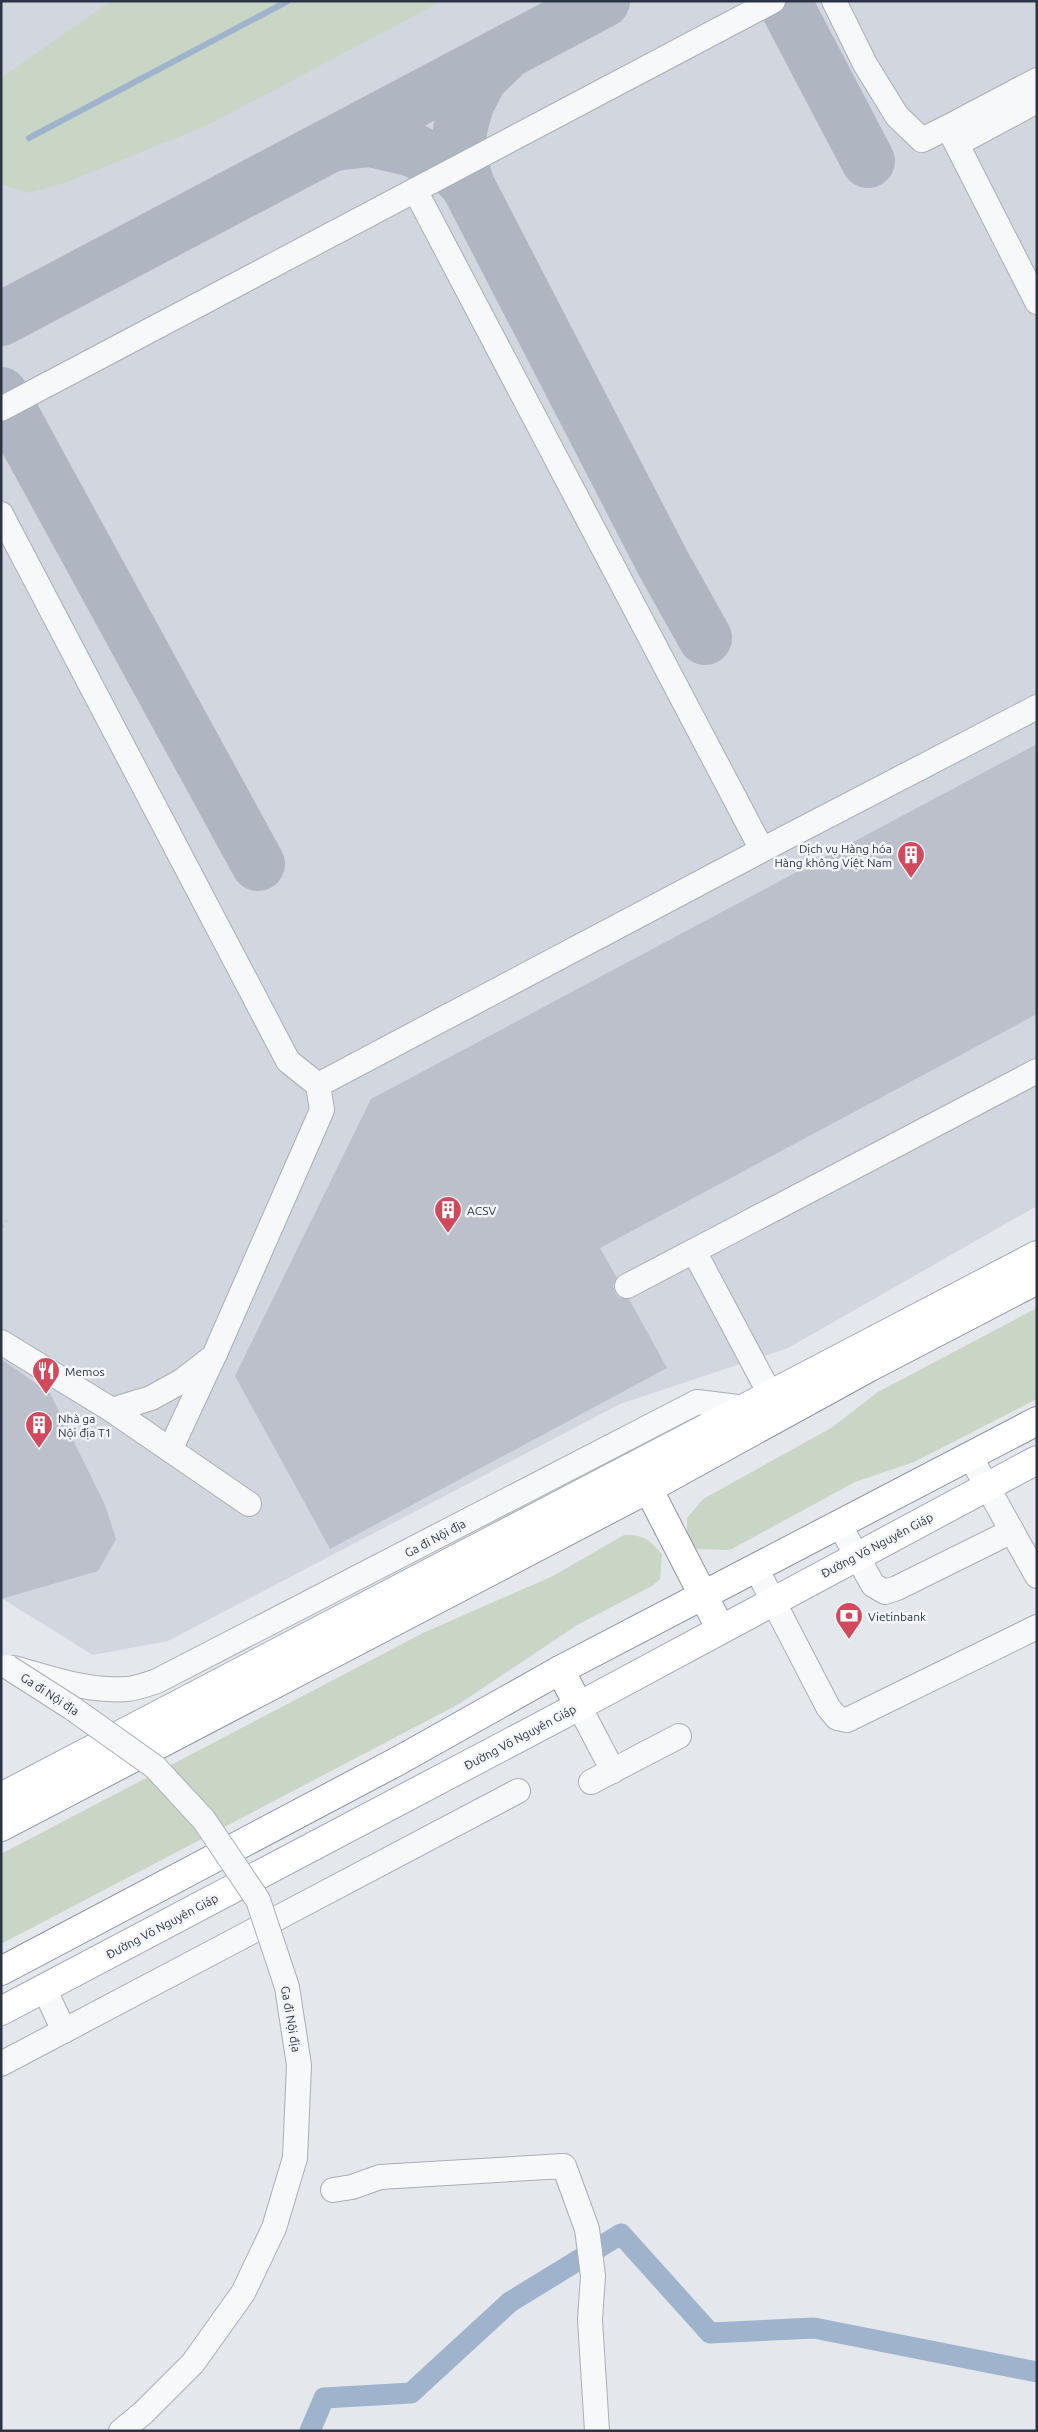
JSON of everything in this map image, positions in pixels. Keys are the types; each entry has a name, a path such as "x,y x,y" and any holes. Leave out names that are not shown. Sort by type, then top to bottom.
{"main road":[{"path":"1,1827 648,1489 776,1406 813,1373 1037,1254"},
{"path":"1,1797 746,1408 776,1406 870,1367 1037,1280"},
{"path":"813,1373 870,1367"},
{"path":"1,1971 398,1760 560,1670 970,1456 1036,1425"},
{"name":"Đường Võ Nguyên Giáp","path":"1,2011 579,1706 720,1628 1037,1460"},
{"path":"636,1465 720,1628"},
{"path":"409,1583 446,1594"},
{"path":"560,1670 579,1706"}],"street":[{"path":"1,408 773,1"},
{"path":"834,1 865,64 898,116 922,140 953,135 1037,102"},
{"path":"953,135 1037,80"},
{"path":"953,135 1037,302"},
{"path":"415,190 762,850"},
{"path":"1,514 288,1060 318,1085 322,1110 214,1356 170,1450"},
{"path":"318,1085 1037,707"},
{"path":"627,1286 1037,1071"},
{"path":"694,1251 776,1406"},
{"path":"1,1342 112,1410 249,1504"},
{"path":"112,1410 151,1398 174,1385 214,1356"},
{"name":"Ga đi Nội địa","path":"5,1665 80,1685 103,1688 128,1689 157,1681 697,1402 746,1408"},
{"path":"970,1456 1037,1576"},
{"path":"839,1524 873,1585 885,1592 897,1588 1012,1531"},
{"path":"756,1568 828,1707 837,1718 847,1720 1037,1627"},
{"name":"Ga đi Nội địa","path":"5,1665 72,1708 155,1767 204,1820 258,1900 287,1987 299,2065 295,2158 274,2228 242,2293 193,2363 143,2413 121,2431"},
{"path":"579,1706 613,1771"},
{"path":"591,1782 679,1736"},
{"path":"1,2064 518,1791"},
{"path":"44,1988 64,2031"},
{"path":"333,2190 352,2187 380,2177 564,2166 587,2229 593,2276 590,2320 597,2431"}],"path":[{"path":"1,1228 8,1220"}],"shaded area":[{"path":"1,1 1037,1 1037,1206 788,1348 620,1404 168,1641 93,1655 1,1598"}],"green space":[{"path":"111,1 442,1 210,124 67,182 29,193 1,184 1,78"},
{"path":"1037,1308 1037,1399 914,1462 855,1482 730,1550 696,1549 687,1535 687,1518 703,1499 831,1428 878,1392"},
{"path":"624,1535 646,1539 662,1554 660,1579 652,1586 577,1625 459,1704 1,1944 1,1854 423,1633 553,1576"}],"building":[{"path":"1037,744 1037,1014 600,1248 617,1278 613,1285 615,1293 620,1298 629,1299 667,1368 330,1549 235,1376 371,1099"},
{"name":"Nhà ga Nội địa T1","path":"1,1359 50,1393 105,1505 116,1539 98,1571 1,1599"}],"waterway":[{"path":"29,138 288,1"},
{"path":"310,2431 324,2398 411,2393 510,2302 621,2234 710,2333 814,2328 1037,2372"}],"taxiway":[{"path":"1,319 603,1"},
{"path":"784,1 868,161"},
{"path":"467,184 459,154 460,130 467,104 481,77 501,58"},
{"path":"334,144 370,140 413,150 453,170 467,184 663,563 705,638"},
{"path":"1,394 258,864"}],"place":[{"name":"Dịch vụ Hàng hóa Hàng không Việt Nam","path":"911,879"},
{"name":"ACSV","path":"448,1234"},
{"name":"Memos","path":"46,1395"},
{"name":"Nhà ga Nội địa T1","path":"39,1449"},
{"name":"Vietinbank","path":"849,1640"}]}
